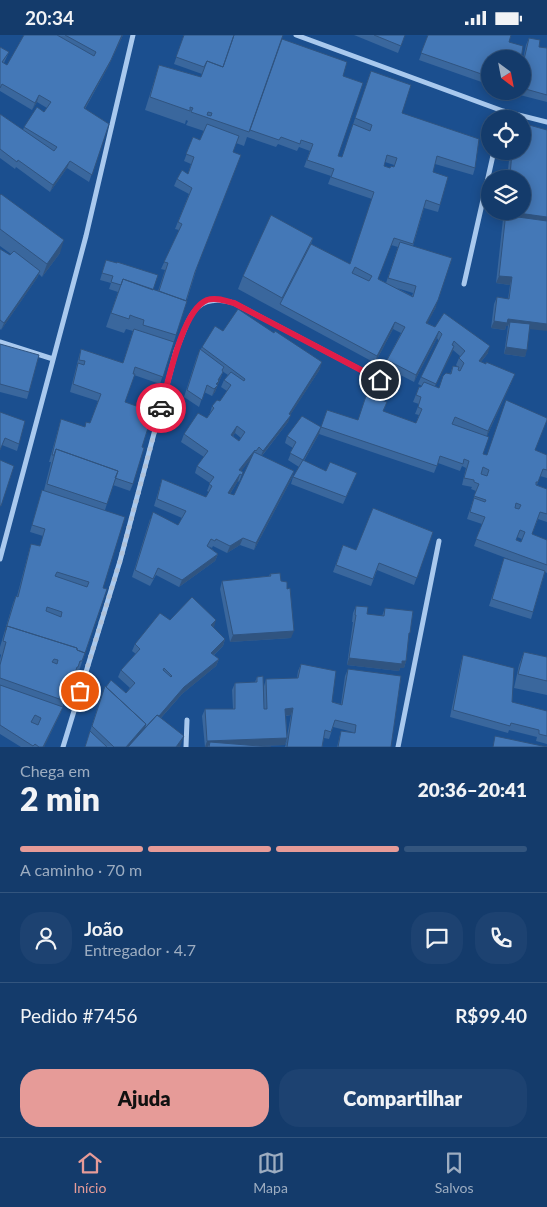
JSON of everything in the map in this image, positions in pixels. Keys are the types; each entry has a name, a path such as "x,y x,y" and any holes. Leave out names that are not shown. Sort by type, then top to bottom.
{"street":[{"path":"0,559 86,236 133,35"},
{"path":"296,35 500,110"},
{"path":"531,118 547,122"},
{"path":"464,284 492,160"},
{"path":"62,747 120,561 176,351 189,319 197,308 208,300 221,299 234,303 380,380"},
{"path":"0,342 53,359"},
{"path":"398,747 439,541"},
{"path":"186,747 187,720"}],"building":[{"path":"24,35 57,35 94,56 96,52 65,35 122,35 111,60 84,108 109,124 92,175 70,161 53,185 0,149 0,114 54,151 57,147 24,127 37,107 44,112 51,102 39,95 35,103 2,84 0,88 0,47 9,52 2,62 7,65"},
{"path":"184,35 234,35 223,67 207,61 204,67 176,57"},
{"path":"234,35 283,35 249,132 191,112 193,108 190,107 190,111 150,97 159,65 201,77 207,61 223,67"},
{"path":"374,35 405,35 401,46"},
{"path":"428,35 511,35 509,42 523,46 522,50 481,50 481,74 421,53"},
{"path":"529,38 540,40 539,47 547,48 547,95 531,91 531,50 526,50"},
{"path":"282,39 347,62 343,76 363,83 338,156 342,157 353,124 370,131 372,125 355,118 371,71 411,85 402,113 479,139 475,168 437,156 433,172 448,177 440,205 426,200 413,244 394,238 378,279 413,297 416,286 388,278 400,242 452,258 438,300 426,323 435,327 444,313 490,346 479,361 515,374 488,431 455,417 452,424 489,437 483,454 487,455 506,400 547,418 535,450 547,455 547,470 543,469 536,485 547,489 547,514 540,512 532,534 547,540 547,565 476,539 485,517 470,512 474,498 485,502 486,500 474,496 479,484 474,482 474,480 464,478 469,461 464,459 463,464 440,456 437,466 321,427 327,410 358,420 366,396 387,402 383,411 416,423 422,409 418,407 421,397 416,395 419,387 424,382 439,388 443,376 446,373 451,374 453,366 459,367 458,370 460,371 464,363 459,358 465,351 454,341 452,345 454,346 436,384 421,377 442,334 439,331 416,375 387,360 405,327 395,322 377,356 280,304 311,244 350,264 374,192 331,177 334,169 307,160 313,144 301,140 300,144 281,137 279,140 250,130","holes":["387,155 397,158 394,167 384,166","355,267 372,276 369,281 352,273","483,467 489,470 487,476 481,474","516,503 521,505 519,509 515,508","520,530 525,532 521,542 516,540"]},
{"path":"207,124 239,136 233,152 241,155 195,272 186,301 159,291 168,263 164,262 182,224 178,222 192,188 177,179 182,170 188,174 194,157 186,154 193,137 200,140"},
{"path":"531,126 547,130 547,217 531,215 531,170 510,170 511,160 531,160"},
{"path":"1,194 64,240 47,264 0,229"},
{"path":"271,215 313,238 282,298 243,276"},
{"path":"531,219 547,221 547,324 508,319 507,323 494,321 497,297 509,299 512,277 499,276 505,220"},
{"path":"0,249 10,255 14,251 40,271 4,323 0,320"},
{"path":"106,260 158,275 153,290 123,279 121,285 111,282 113,276 102,273"},
{"path":"123,279 187,301 176,335 143,325 144,320 130,315 129,319 111,313"},
{"path":"238,309 322,362 289,414 291,415 263,451 259,447 255,450 239,470 243,472 242,475 240,474 228,493 234,495 254,452 294,471 256,543 243,538 230,546 216,539 215,541 211,539 207,546 218,554 182,580 158,568 153,579 135,570 153,512 178,525 186,511 157,499 162,479 206,497 212,486 209,484 214,477 197,466 208,451 184,434 198,413 207,418 214,408 212,406 217,400 220,401 231,385 224,380 231,372 244,381 245,379 202,347 215,326 223,331","holes":["237,426 245,432 239,441 231,435"]},
{"path":"510,322 530,324 527,350 506,347"},
{"path":"134,329 174,342 163,377 135,367 133,374 135,374 125,402 153,412 133,484 115,478 118,471 56,449 54,455 52,455 61,419 85,427 86,422 90,423 101,394 73,384 78,363 84,365 85,361 79,360 81,349 123,363"},
{"path":"0,344 39,355 29,392 0,384"},
{"path":"200,349 224,367 216,384 218,385 214,389 207,385 202,400 187,390"},
{"path":"0,412 25,421 19,444 5,438 0,450"},
{"path":"302,416 321,427 303,460 290,453 296,442 287,436"},
{"path":"56,449 118,471 107,504 47,484"},
{"path":"0,460 14,466 1,506 0,506"},
{"path":"303,460 326,471 330,462 357,473 346,497 293,477"},
{"path":"42,490 125,517 103,588 107,589 85,653 77,650 77,648 7,626 5,632 16,596 18,597 31,544 40,546 45,529 32,525","holes":["57,572 89,582 87,587 55,576","47,607 62,612 61,617 46,611"]},
{"path":"373,508 433,532 417,578 379,563 373,579 336,565 343,545 356,550"},
{"path":"504,558 545,571 533,612 492,599"},
{"path":"280,573 281,581 287,582 287,589 290,588 294,631 233,635 222,581 271,576 270,574"},
{"path":"192,597 216,620 211,625 225,639 211,653 219,659 184,687 159,716 157,715 144,729 146,724 106,687 111,680 126,693 135,683 121,670 140,649 135,644 160,613 170,620","holes":["164,668 172,676 163,670"]},
{"path":"356,606 368,607 367,614 384,616 385,608 413,611 406,661 402,661 402,664 349,658"},
{"path":"7,626 77,648 77,650 85,653 77,667 65,701 0,678 0,665 6,642 3,641","holes":["54,659 58,660 57,664 52,662"]},
{"path":"524,652 547,657 547,681 518,674"},
{"path":"463,655 514,668 512,702 547,711 547,736 539,734 539,730 511,723 510,726 453,710"},
{"path":"301,664 336,671 332,702 342,705 348,669 401,676 391,747 338,747 341,731 355,733 356,725 335,720 331,732 325,730 322,747 287,747 293,708 285,709 287,738 207,741 205,709 235,709 235,683 257,682 257,677 263,676 264,709 267,709 266,679 298,678"},
{"path":"0,685 63,707 43,747 35,744 33,746 0,725","holes":["35,715 41,718 38,725 31,722"]},
{"path":"105,686 146,724 126,747 114,747 92,726"},
{"path":"157,715 184,736 176,747 128,747"},
{"path":"90,731 107,747 85,747"},
{"path":"495,736 547,747 493,747"},
{"path":"210,742 271,747 209,747"}],"way so far":[{"path":"80,691 120,561 161,408"}],"route":[{"path":"161,408 176,351 189,319 197,308 208,300 221,299 234,303 380,380"}]}
